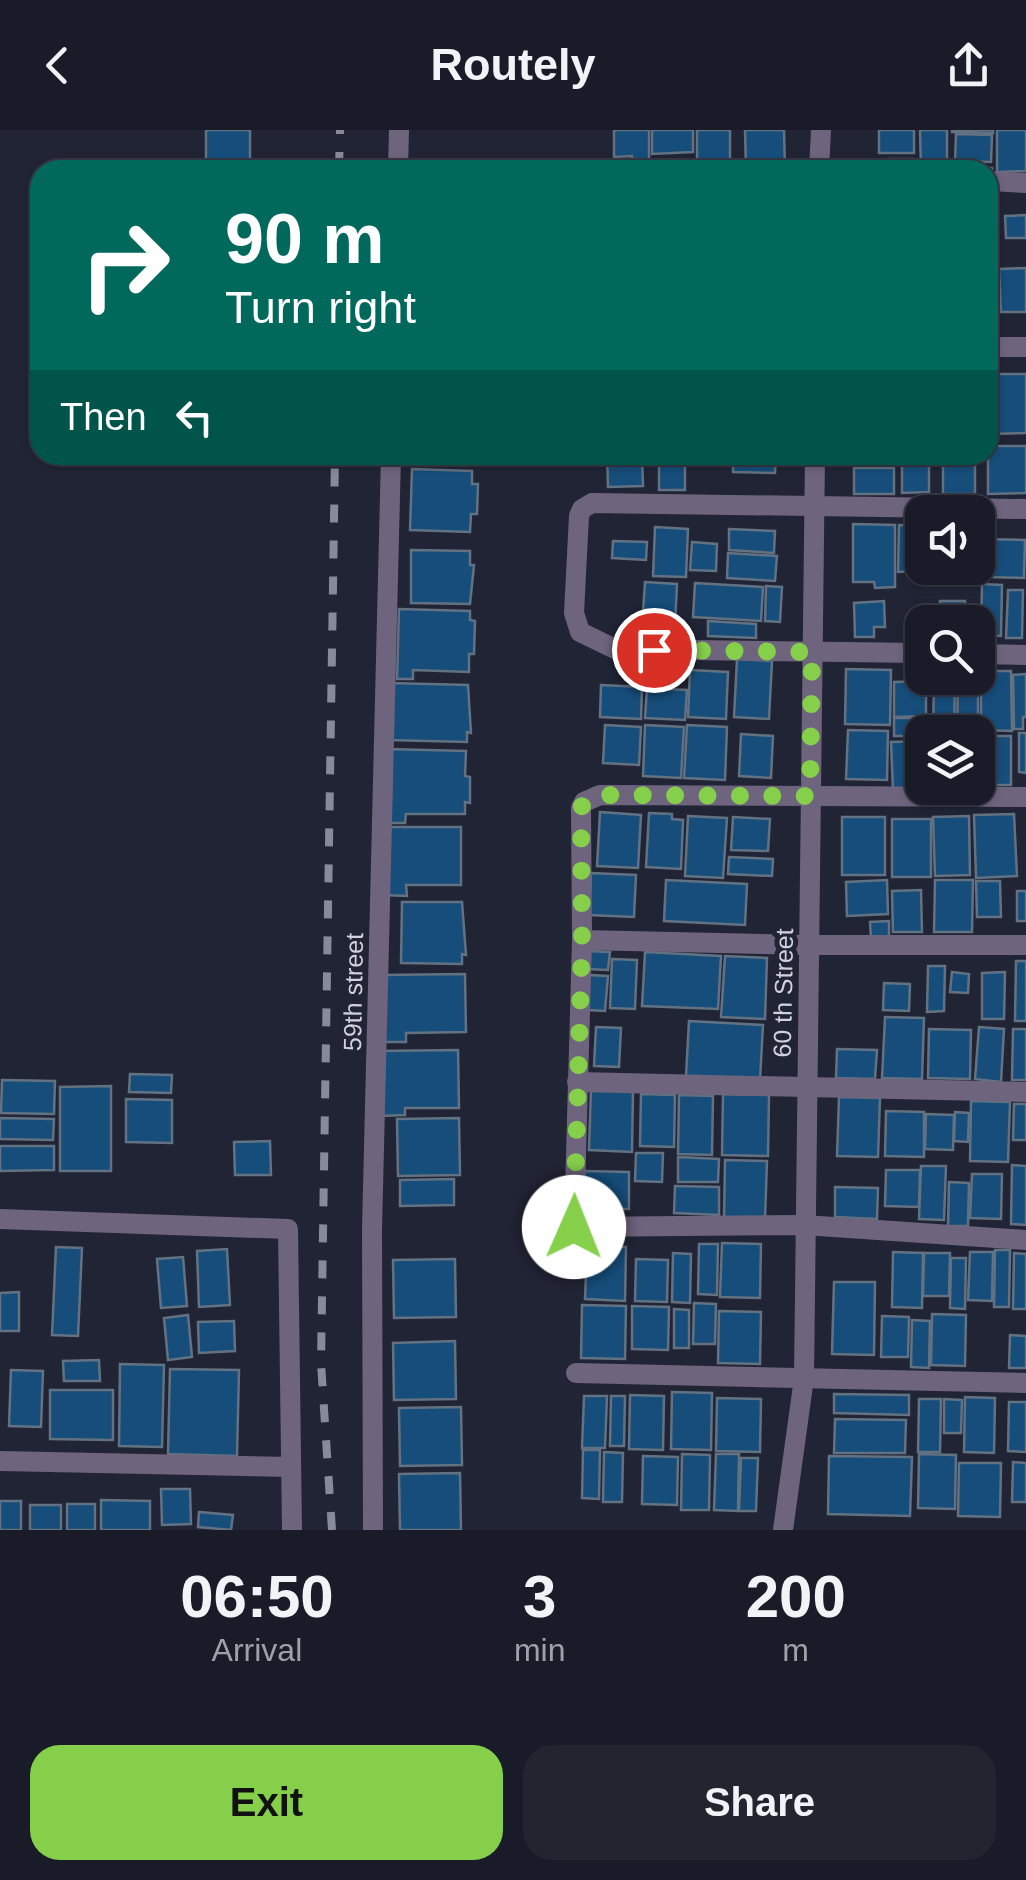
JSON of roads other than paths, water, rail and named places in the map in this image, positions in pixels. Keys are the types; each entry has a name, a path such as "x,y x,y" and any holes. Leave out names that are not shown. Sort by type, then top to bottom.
{"street":[{"path":"398,130 398,160"},
{"path":"820,160 821,130"},
{"path":"998,182 1026,183"},
{"path":"998,347 1026,347"},
{"name":"59th street","path":"373,1530 372,1229 391,465"},
{"name":"60 th Street","path":"784,1530 804,1378 815,465"},
{"path":"905,653 615,649 580,632 574,613 582,508 592,503 1026,509"},
{"path":"995,654 1026,655"},
{"path":"1026,797 600,795 584,802 574,1227 804,1225 1026,1240"},
{"path":"582,940 808,946 1026,944"},
{"path":"577,1082 1026,1092"},
{"path":"0,1219 288,1228 292,1530"},
{"path":"576,1373 1026,1383"},
{"path":"0,1460 291,1467"}],"railway":[{"path":"339,160 340,130"},
{"path":"332,1530 321,1363 335,465"}]}
